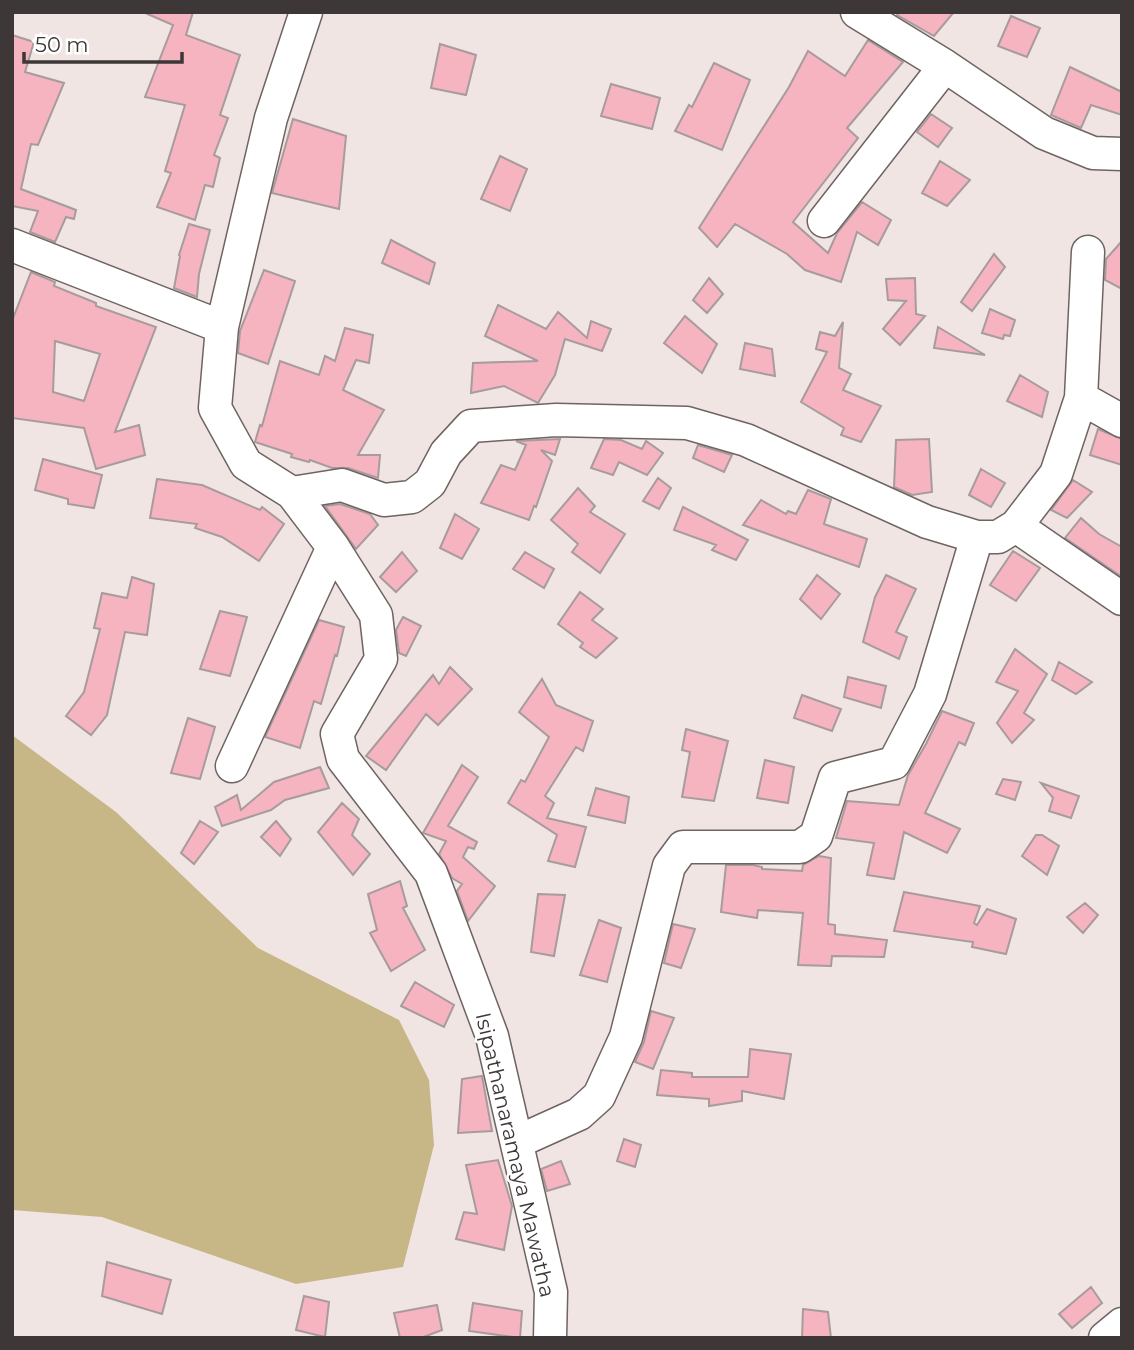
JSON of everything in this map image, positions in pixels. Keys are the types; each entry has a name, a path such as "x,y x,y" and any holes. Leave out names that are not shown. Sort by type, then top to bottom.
{"street":[{"name":"Isipathanaramaya Mawatha","path":"306,12 271,118 222,327 215,408 246,464 292,493 333,547 376,615 381,659 337,734 343,759 432,873 492,1036 551,1292 550,1338"},
{"path":"857,12 945,66 1044,133 1093,153 1122,154"},
{"path":"824,221 945,66"},
{"path":"12,245 222,327"},
{"path":"292,493 342,485 384,500 412,497 430,483 446,453 471,426 556,420 687,423 746,440 927,522 977,537 998,537 1016,526 1056,474 1081,398 1088,252"},
{"path":"1081,398 1122,421"},
{"path":"1016,526 1122,599"},
{"path":"517,1142 579,1114 598,1096 626,1037 669,866 683,847 800,847 817,836 835,778 894,763 930,694 977,537"},
{"path":"232,766 333,547"},
{"path":"1105,1338 1122,1324"}],"shaded area":[{"path":"12,735 116,812 258,948 399,1020 429,1080 434,1145 403,1267 296,1284 102,1217 12,1210"}],"building":[{"path":"143,12 193,12 186,35 240,55 220,115 228,118 214,155 220,158 213,187 205,185 195,220 157,207 171,173 165,171 185,105 145,97 173,25"},
{"path":"899,12 954,12 934,36 897,15"},
{"path":"1011,16 1040,28 1027,57 998,46"},
{"path":"12,35 34,42 25,72 64,83 38,145 31,144 21,189 76,210 74,219 66,217 55,242 30,232 38,211 12,206"},
{"path":"868,40 903,62 847,128 858,138 793,222 828,253 837,233 862,202 891,220 878,245 857,232 841,282 805,270 787,254 735,224 717,247 699,228 789,87 808,51 845,76"},
{"path":"440,44 476,55 466,95 431,88"},
{"path":"714,63 750,80 722,150 675,131 689,105 692,107"},
{"path":"1070,67 1122,92 1122,115 1091,105 1081,128 1051,115"},
{"path":"611,84 660,98 652,129 601,116"},
{"path":"931,114 952,128 938,147 917,132"},
{"path":"293,119 346,136 339,209 272,193"},
{"path":"500,156 527,169 510,211 481,199"},
{"path":"940,161 970,180 947,206 922,193"},
{"path":"189,224 210,230 199,274 197,297 174,288 179,255"},
{"path":"391,240 435,263 429,284 382,263"},
{"path":"1122,241 1122,289 1105,280 1106,259"},
{"path":"994,254 1005,267 972,311 961,302"},
{"path":"264,270 295,281 268,364 238,353 240,331"},
{"path":"31,272 55,282 54,286 96,303 96,306 156,327 115,432 139,425 145,455 96,469 84,428 12,418 12,321","holes":["55,341 100,354 84,401 53,392"]},
{"path":"709,278 723,294 707,313 693,300"},
{"path":"915,278 916,314 925,316 900,345 883,329 906,301 888,300 886,279"},
{"path":"498,305 546,329 558,312 587,338 591,321 611,329 602,351 565,339 555,375 538,403 504,386 471,393 473,363 538,361 485,336"},
{"path":"990,309 1015,320 1010,336 1004,335 1003,339 982,333"},
{"path":"685,316 717,344 702,373 664,343"},
{"path":"843,322 839,368 851,374 843,390 881,406 861,442 841,435 844,428 801,402 827,352 816,349 820,332 835,336"},
{"path":"938,327 985,355 934,348"},
{"path":"345,328 373,335 369,363 356,360 343,390 384,410 358,455 380,455 378,478 348,468 332,468 291,457 292,454 255,442 280,361 319,375 325,356 335,361"},
{"path":"745,343 772,349 775,376 740,369"},
{"path":"1020,375 1048,392 1042,417 1007,401"},
{"path":"1098,429 1122,439 1122,465 1090,455"},
{"path":"560,439 555,455 541,450 552,461 529,520 481,503 501,465 515,470 526,445 516,441"},
{"path":"604,439 621,440 642,449 646,441 663,453 647,475 619,462 613,475 591,468"},
{"path":"929,439 932,492 912,495 894,487 896,440"},
{"path":"698,445 732,455 724,472 693,458"},
{"path":"43,459 102,475 94,508 68,504 68,499 35,490"},
{"path":"981,469 1005,483 991,507 969,495"},
{"path":"658,478 671,488 659,509 643,501"},
{"path":"157,479 202,485 260,510 262,507 284,524 259,561 222,537 195,528 197,524 150,518"},
{"path":"1073,480 1092,492 1067,518 1051,510"},
{"path":"578,488 595,506 590,512 625,534 600,573 572,552 578,544 551,520"},
{"path":"808,490 831,499 824,524 867,539 859,567 743,525 761,500 786,514 788,511 796,514"},
{"path":"340,504 370,514 378,525 356,549 325,506"},
{"path":"683,507 748,540 736,560 712,550 716,545 674,530"},
{"path":"455,514 479,529 462,559 440,548"},
{"path":"1081,518 1099,534 1122,547 1122,577 1065,538"},
{"path":"1013,551 1040,568 1016,601 990,585"},
{"path":"402,552 417,571 396,592 380,577"},
{"path":"525,552 554,569 544,588 513,569"},
{"path":"817,575 840,594 821,619 800,599"},
{"path":"886,575 916,589 896,632 907,637 899,659 863,642 875,597"},
{"path":"132,577 154,584 147,635 125,632 107,715 91,735 66,716 84,692 100,629 94,628 102,593 127,598"},
{"path":"580,592 603,609 592,620 617,638 596,658 580,647 583,643 558,624"},
{"path":"220,611 247,617 230,676 200,669"},
{"path":"403,617 421,626 406,656 399,653 396,630"},
{"path":"319,620 344,627 321,704 314,701 300,748 265,737"},
{"path":"1015,649 1047,674 1024,713 1034,720 1012,743 997,723 1018,691 996,682"},
{"path":"1059,662 1092,682 1076,694 1052,680"},
{"path":"450,667 472,689 438,725 426,714 386,770 366,756 433,675 439,684"},
{"path":"848,677 886,686 881,708 844,697"},
{"path":"542,679 556,705 593,721 583,751 576,747 545,796 554,803 547,818 586,827 575,867 548,861 557,835 508,803 521,780 525,782 549,737 519,712"},
{"path":"802,695 841,709 832,731 794,718"},
{"path":"942,711 974,723 965,745 959,742 925,813 960,829 947,853 904,832 894,879 867,875 874,843 836,838 847,801 899,805 908,775"},
{"path":"188,718 215,727 200,779 171,773"},
{"path":"686,729 728,741 714,801 682,797 690,752 682,750"},
{"path":"765,760 794,767 788,803 757,798"},
{"path":"462,765 478,777 448,826 477,842 474,849 468,847 463,857 495,886 468,921 457,891 462,884 452,878 439,854 446,841 423,833"},
{"path":"320,767 329,788 285,800 271,810 222,826 215,807 237,795 241,810 274,782"},
{"path":"1003,779 1021,782 1015,800 996,794"},
{"path":"1041,783 1079,796 1071,818 1049,811 1053,798"},
{"path":"596,788 629,797 625,823 588,815"},
{"path":"342,803 359,819 352,835 370,854 353,875 318,832"},
{"path":"200,821 218,832 194,864 181,853"},
{"path":"276,821 291,839 280,856 261,837"},
{"path":"1036,835 1042,835 1059,846 1047,875 1022,856"},
{"path":"819,856 831,858 828,924 835,925 835,934 887,940 884,957 832,956 831,966 798,965 803,913 758,910 757,918 721,912 726,865 753,865 762,869 802,871 803,865"},
{"path":"400,881 407,906 403,908 425,950 391,971 370,933 377,930 368,894"},
{"path":"904,892 980,906 974,923 977,925 987,909 1016,919 1006,954 972,947 973,942 894,931"},
{"path":"538,894 565,895 554,956 531,952"},
{"path":"1085,903 1098,915 1083,933 1067,917"},
{"path":"599,920 621,928 607,982 580,975"},
{"path":"673,924 695,929 681,968 664,963"},
{"path":"415,982 454,1005 444,1027 401,1006"},
{"path":"651,1011 674,1018 653,1069 635,1062 644,1042"},
{"path":"750,1049 791,1054 784,1099 742,1091 742,1101 709,1106 709,1099 657,1095 661,1070 692,1073 692,1077 748,1077"},
{"path":"482,1076 492,1131 458,1133 462,1079"},
{"path":"624,1139 641,1145 635,1167 617,1161"},
{"path":"498,1160 512,1206 504,1250 456,1239 464,1212 477,1214 466,1165"},
{"path":"561,1161 570,1184 547,1191 541,1169"},
{"path":"107,1262 171,1280 162,1314 102,1296"},
{"path":"1091,1287 1102,1303 1072,1328 1059,1314"},
{"path":"304,1296 329,1302 325,1337 296,1330"},
{"path":"473,1303 522,1311 520,1338 469,1331"},
{"path":"437,1305 442,1330 421,1338 400,1338 394,1313"},
{"path":"803,1309 828,1312 831,1338 802,1338"}]}
